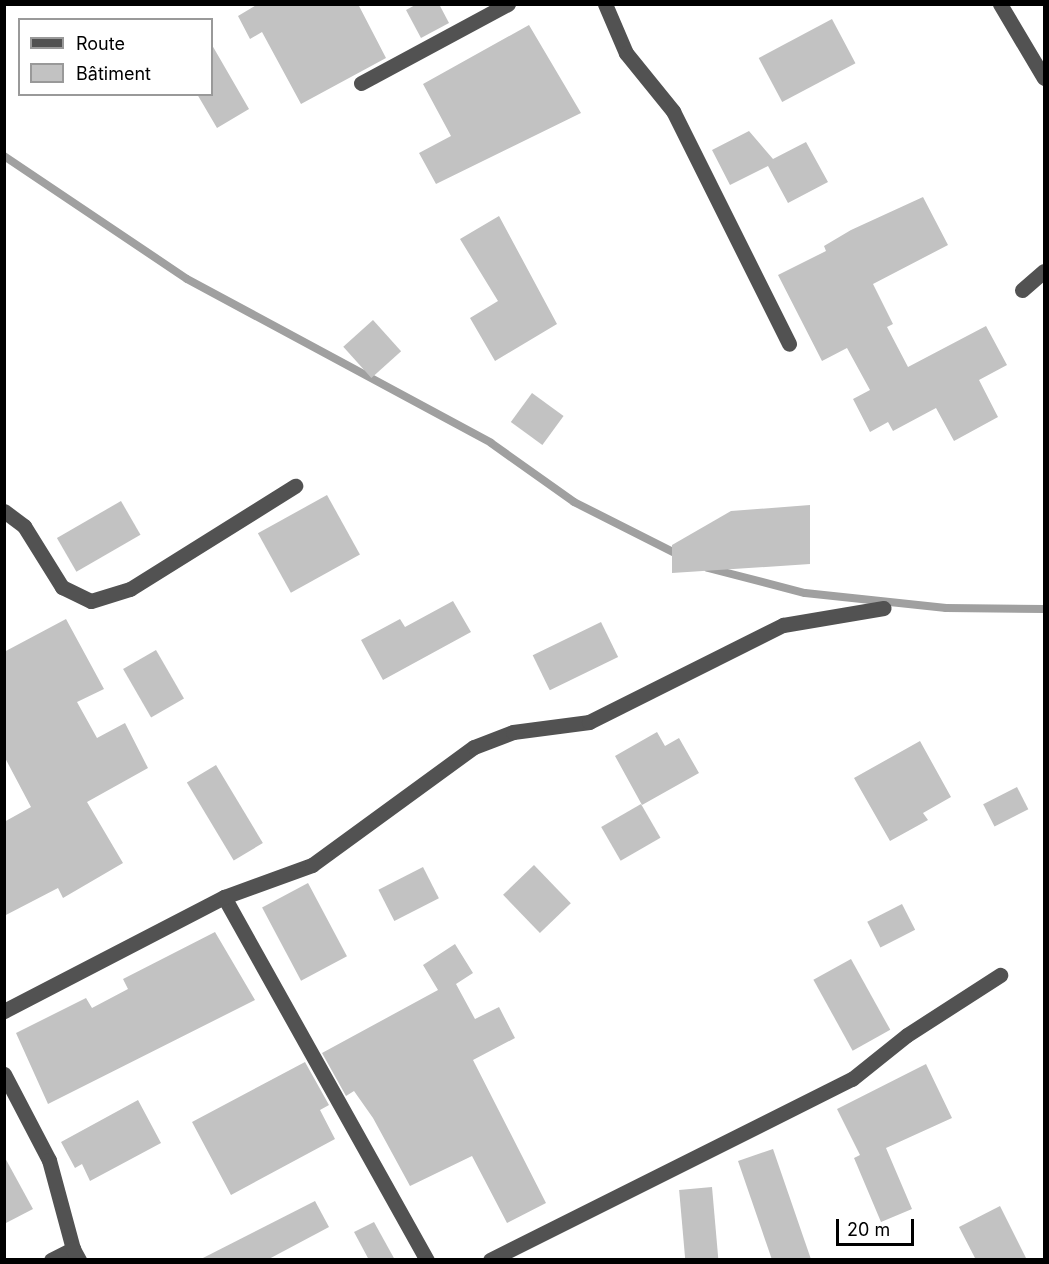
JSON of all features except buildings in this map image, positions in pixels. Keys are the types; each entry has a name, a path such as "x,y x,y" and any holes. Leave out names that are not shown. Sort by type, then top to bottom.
{"street":[{"path":"362,83 508,4"},
{"path":"605,4 626,53 673,111 789,344"},
{"path":"1000,4 1044,78"},
{"path":"1022,290 1044,271"},
{"path":"4,512 24,526 62,587 91,601 129,589 295,486"},
{"path":"4,1011 224,897 312,865 474,747 513,732 589,722 783,625 884,608"},
{"path":"224,897 427,1260"},
{"path":"490,1260 852,1079 907,1035 1000,975"},
{"path":"4,1074 49,1160 76,1254 51,1260"}],"waterway":[{"path":"4,156 187,279 491,443 574,502 681,556"},
{"path":"708,568 805,593 946,608 1044,609"}]}
